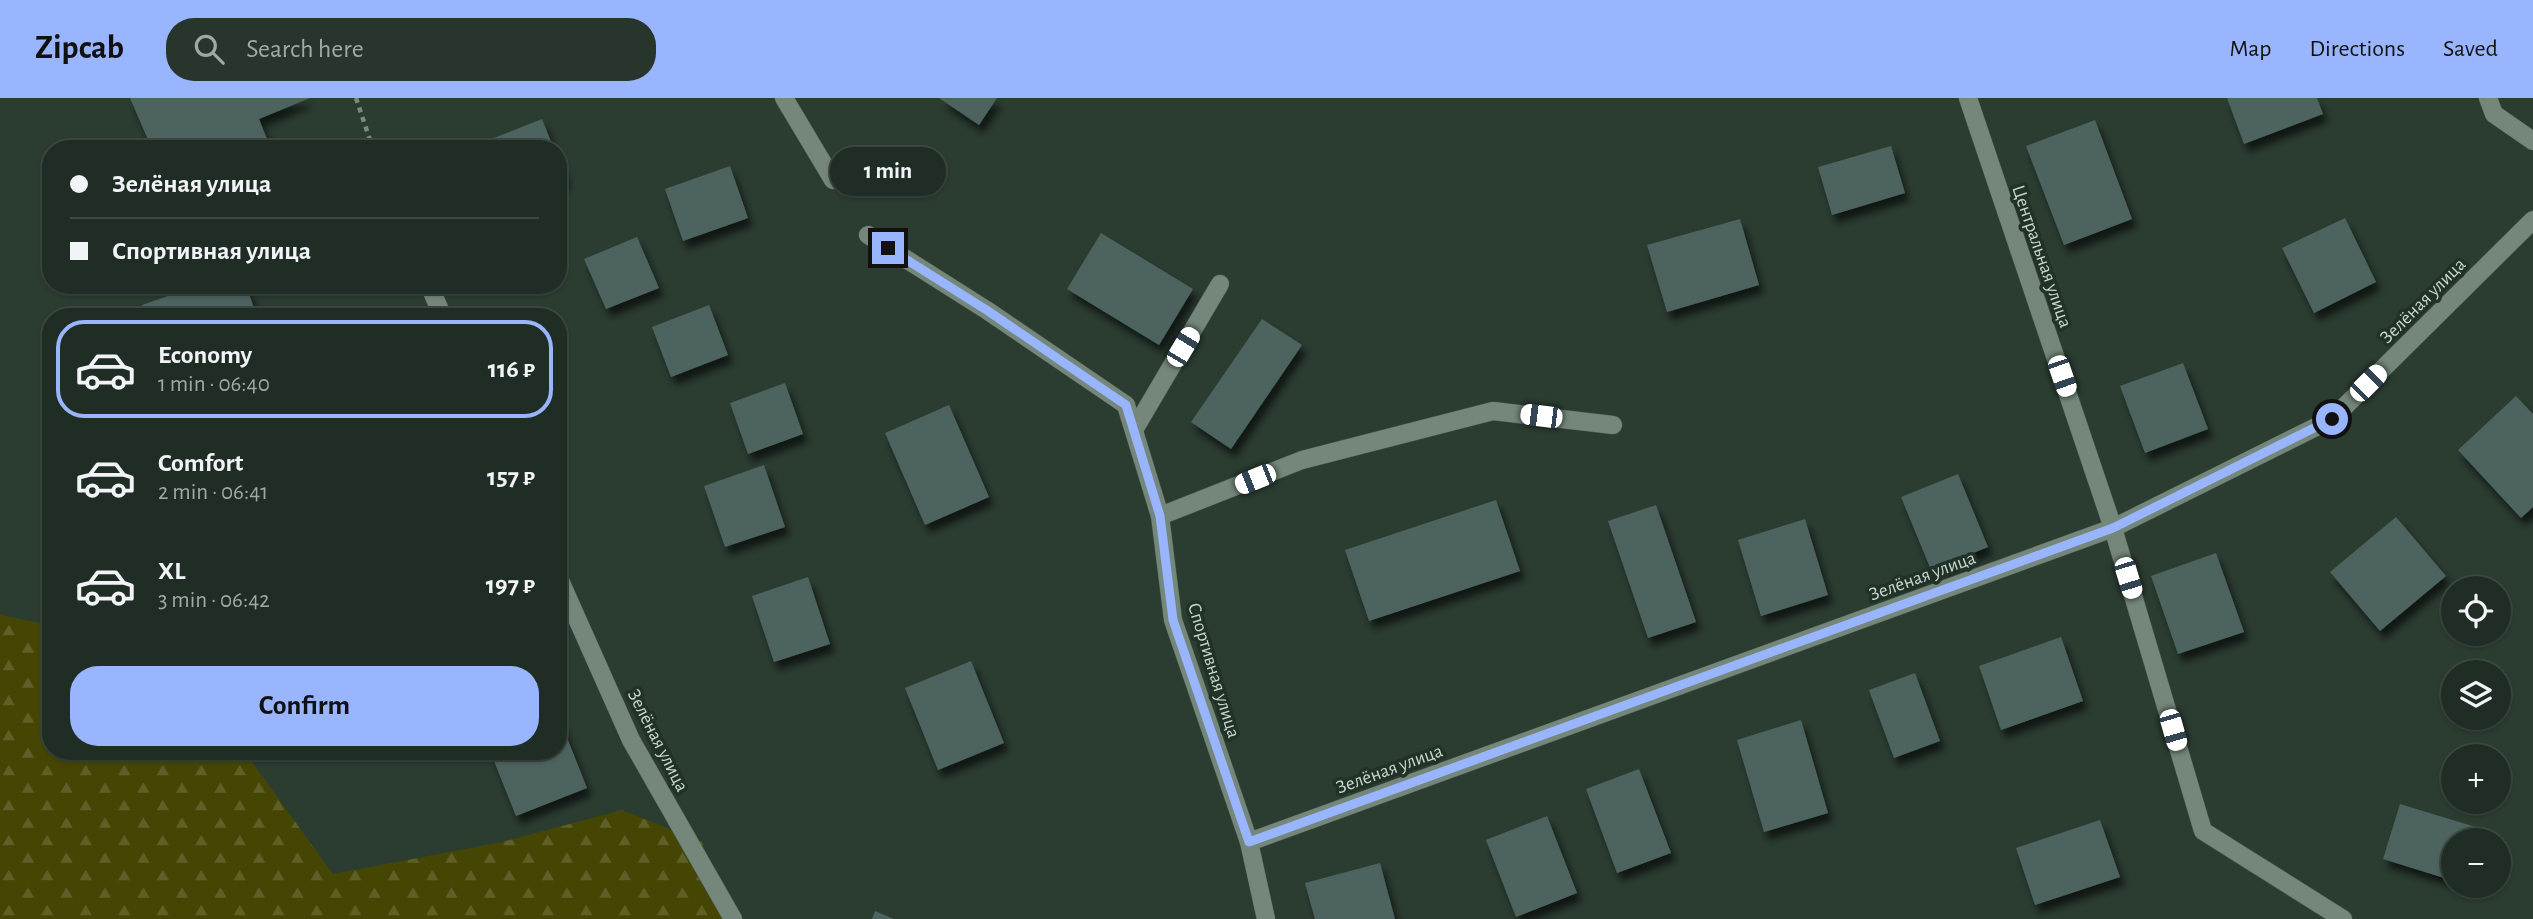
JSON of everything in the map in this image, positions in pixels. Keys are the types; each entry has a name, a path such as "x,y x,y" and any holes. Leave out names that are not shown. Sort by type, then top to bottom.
{"street":[{"path":"784,98 833,180"},
{"name":"Центральная улица","path":"1968,98 2113,528 2203,831 2343,919"},
{"path":"2488,98 2494,114 2533,141"},
{"name":"Зелёная улица","path":"1249,842 2113,528 2332,419 2533,220"},
{"name":"Спортивная улица","path":"868,236 988,311 1126,405 1160,516 1173,620 1249,842 1266,919"},
{"path":"1133,430 1220,284"},
{"path":"1160,516 1302,460 1493,411 1612,425"},
{"name":"Зелёная улица","path":"567,596 631,740 733,919"}],"path":[{"path":"356,98 370,140"}],"green space":[{"path":"0,615 42,623 42,760 251,760 333,874 502,842 622,810 702,842 731,919 0,919"}],"building":[{"path":"130,98 310,98 259,119 267,140 148,140"},
{"path":"939,98 997,98 979,125"},
{"path":"2227,98 2317,98 2323,114 2244,144"},
{"path":"542,119 550,140 489,140"},
{"path":"2095,120 2132,219 2064,245 2026,146"},
{"path":"1891,146 1905,193 1832,215 1818,167"},
{"path":"730,166 748,218 683,241 665,189"},
{"path":"2345,218 2376,282 2314,313 2282,248"},
{"path":"1740,219 1759,285 1667,312 1647,245"},
{"path":"1101,233 1193,289 1159,345 1067,289"},
{"path":"637,237 659,288 606,309 584,259"},
{"path":"174,294 249,294 254,308 143,308 142,305"},
{"path":"709,305 728,355 671,377 652,327"},
{"path":"1262,319 1302,345 1231,449 1191,422"},
{"path":"2183,363 2208,429 2145,453 2120,386"},
{"path":"785,383 803,434 748,454 730,403"},
{"path":"2516,396 2533,414 2533,507 2521,518 2458,450"},
{"path":"949,405 989,497 925,525 885,433"},
{"path":"764,465 785,527 725,547 704,486"},
{"path":"1958,474 1988,547 1931,570 1901,497"},
{"path":"1496,500 1520,571 1369,621 1345,550"},
{"path":"1656,505 1696,622 1648,638 1608,521"},
{"path":"2396,517 2446,576 2441,576 2441,580 2380,631 2330,572"},
{"path":"1805,519 1828,595 1761,616 1738,540"},
{"path":"2216,553 2244,632 2178,654 2151,576"},
{"path":"808,577 830,644 774,662 752,596"},
{"path":"2061,637 2083,701 2001,730 1979,666"},
{"path":"971,661 1004,743 938,770 905,688"},
{"path":"1915,673 1940,741 1894,758 1869,690"},
{"path":"1801,720 1828,813 1764,832 1737,740"},
{"path":"567,738 587,788 516,816 494,760 567,760"},
{"path":"1639,769 1671,853 1617,873 1586,789"},
{"path":"2400,804 2479,828 2441,828 2441,877 2383,859"},
{"path":"1547,816 1577,893 1516,917 1486,840"},
{"path":"2100,820 2120,877 2035,905 2016,848"},
{"path":"1380,863 1395,919 1315,919 1305,883"},
{"path":"875,911 894,919 872,919"}],"route":[{"path":"888,248 988,311 1126,405 1160,516 1173,620 1249,842 2113,528 2332,419"}]}
